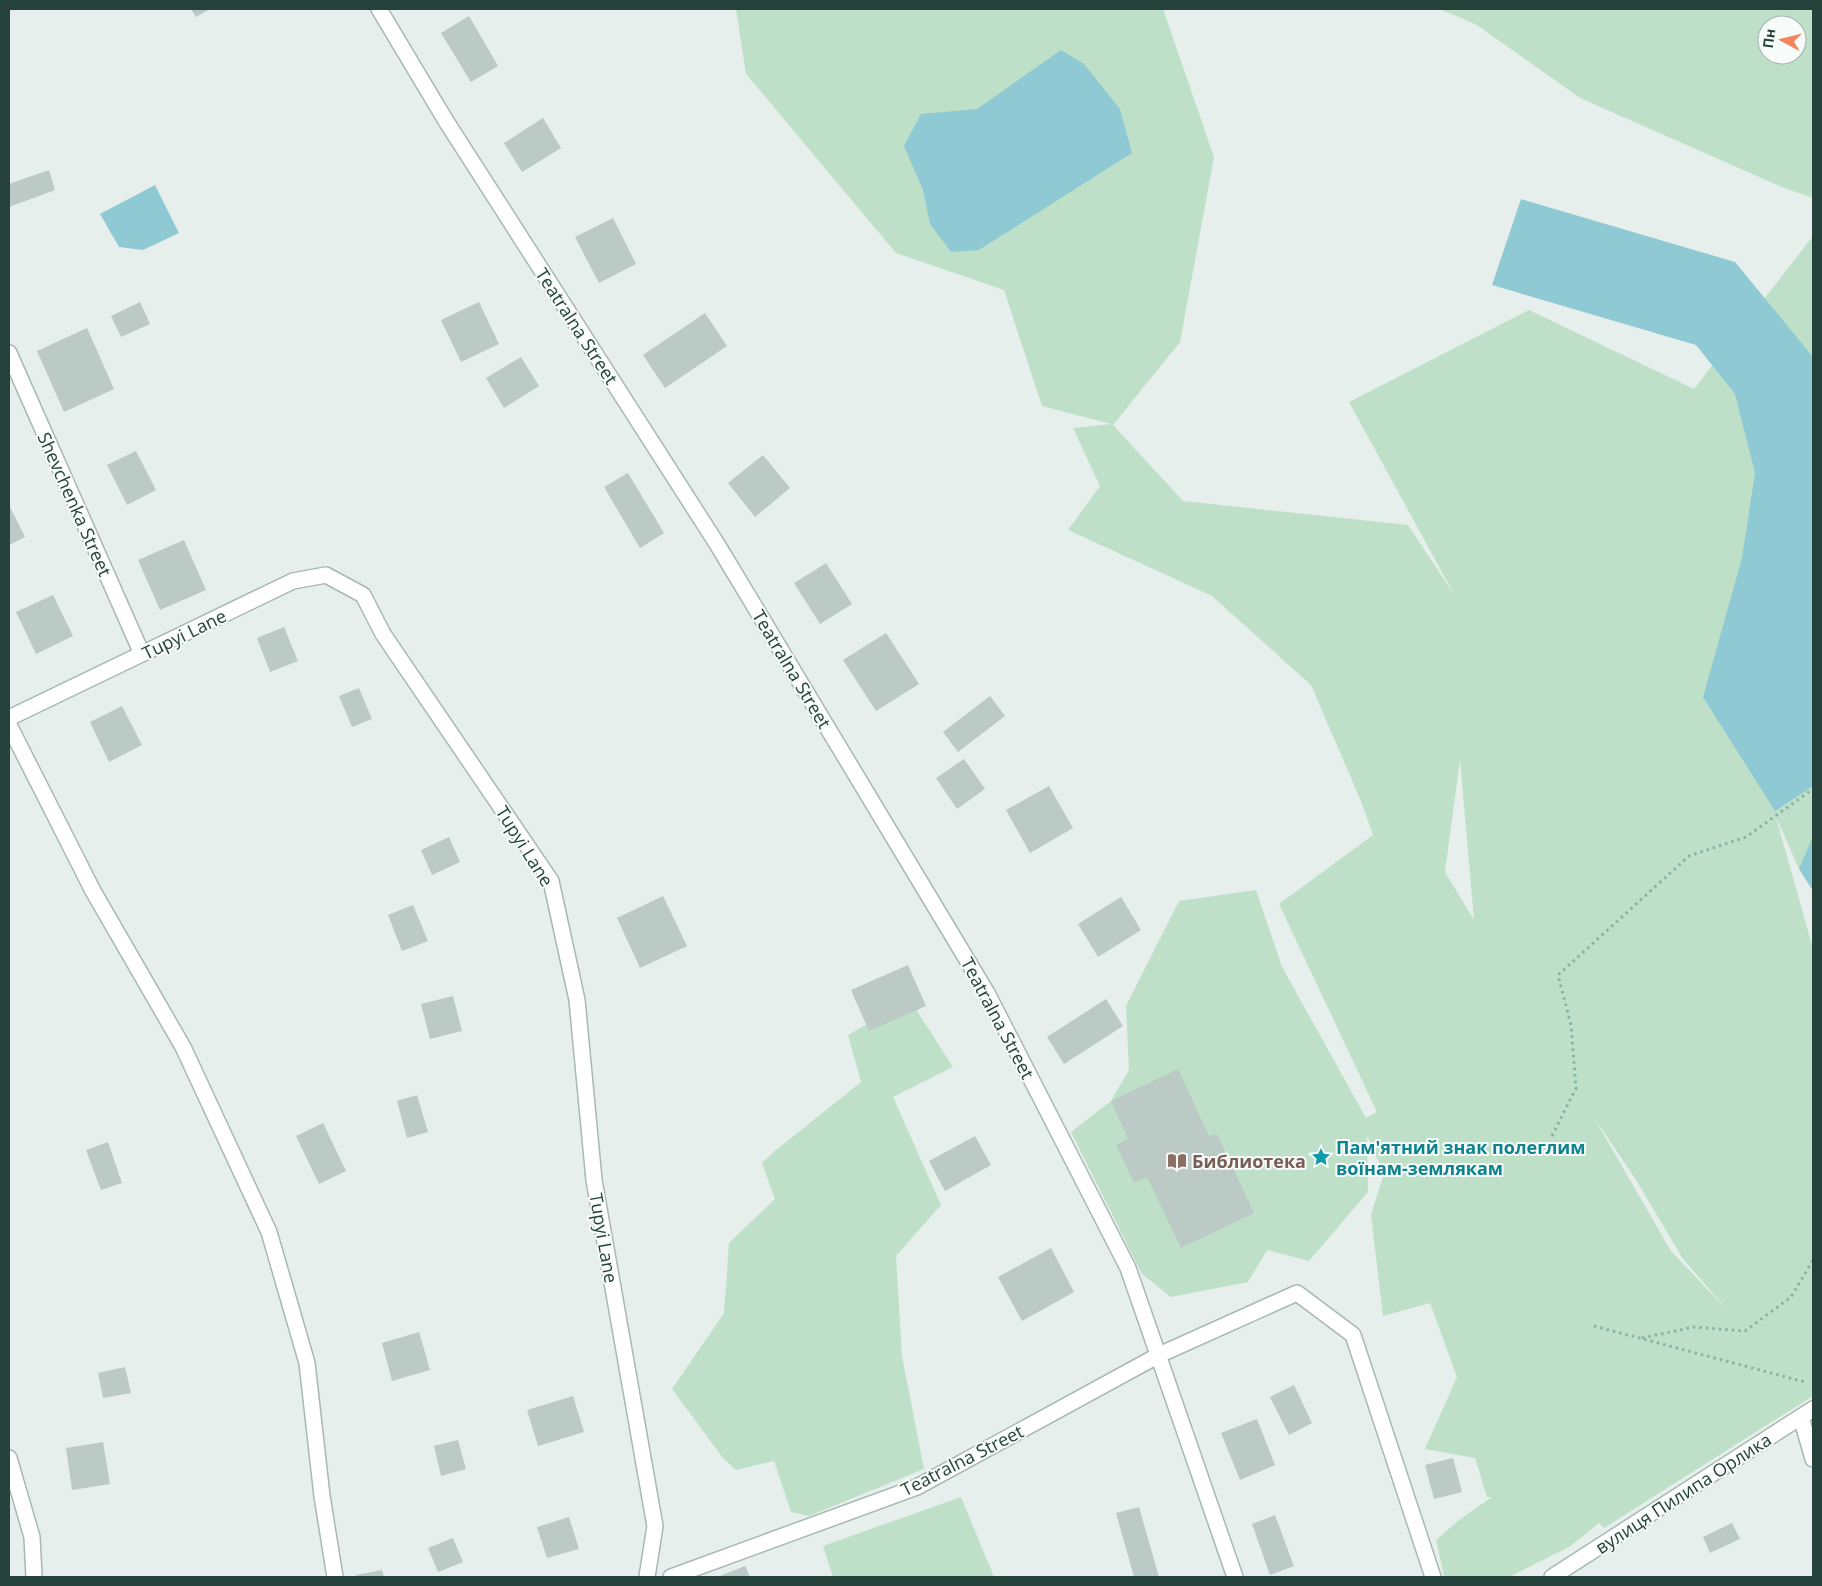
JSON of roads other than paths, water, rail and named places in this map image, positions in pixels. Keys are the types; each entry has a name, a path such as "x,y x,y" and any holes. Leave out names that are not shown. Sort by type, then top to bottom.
{"street":[{"name":"Teatralna Street","path":"379,9 446,121 717,544 987,993 1128,1268 1159,1355"},
{"name":"Shevchenka Street","path":"9,353 142,654"},
{"name":"Tupyi Lane","path":"9,718 293,582 326,575 363,595 383,634 551,881 578,1000 594,1180 656,1526 647,1577"},
{"path":"9,725 93,891 182,1047 269,1232 307,1363 322,1496 336,1577"},
{"name":"Teatralna Street","path":"671,1577 917,1487 1159,1355 1297,1293 1353,1335 1433,1577"},
{"path":"1159,1355 1234,1577"},
{"path":"1807,1413 1813,1459"},
{"name":"вулиця Пилипа Орлика","path":"1552,1577 1807,1413"},
{"path":"9,1458 32,1537 34,1577"}],"water":[{"path":"1061,50 1084,64 1120,109 1132,153 979,250 951,252 930,224 923,190 904,146 921,114 977,109"},
{"path":"155,185 179,233 143,250 119,247 100,214"},
{"path":"1521,199 1735,262 1813,357 1813,786 1775,811 1703,697 1742,558 1755,473 1735,394 1696,345 1492,285"},
{"path":"1813,836 1813,891 1799,869"}],"place":[{"name":"Пам'ятний знак полеглим воїнам-землякам","path":"1321,1157"},
{"name":"Библиотека","path":"1177,1161"}]}
